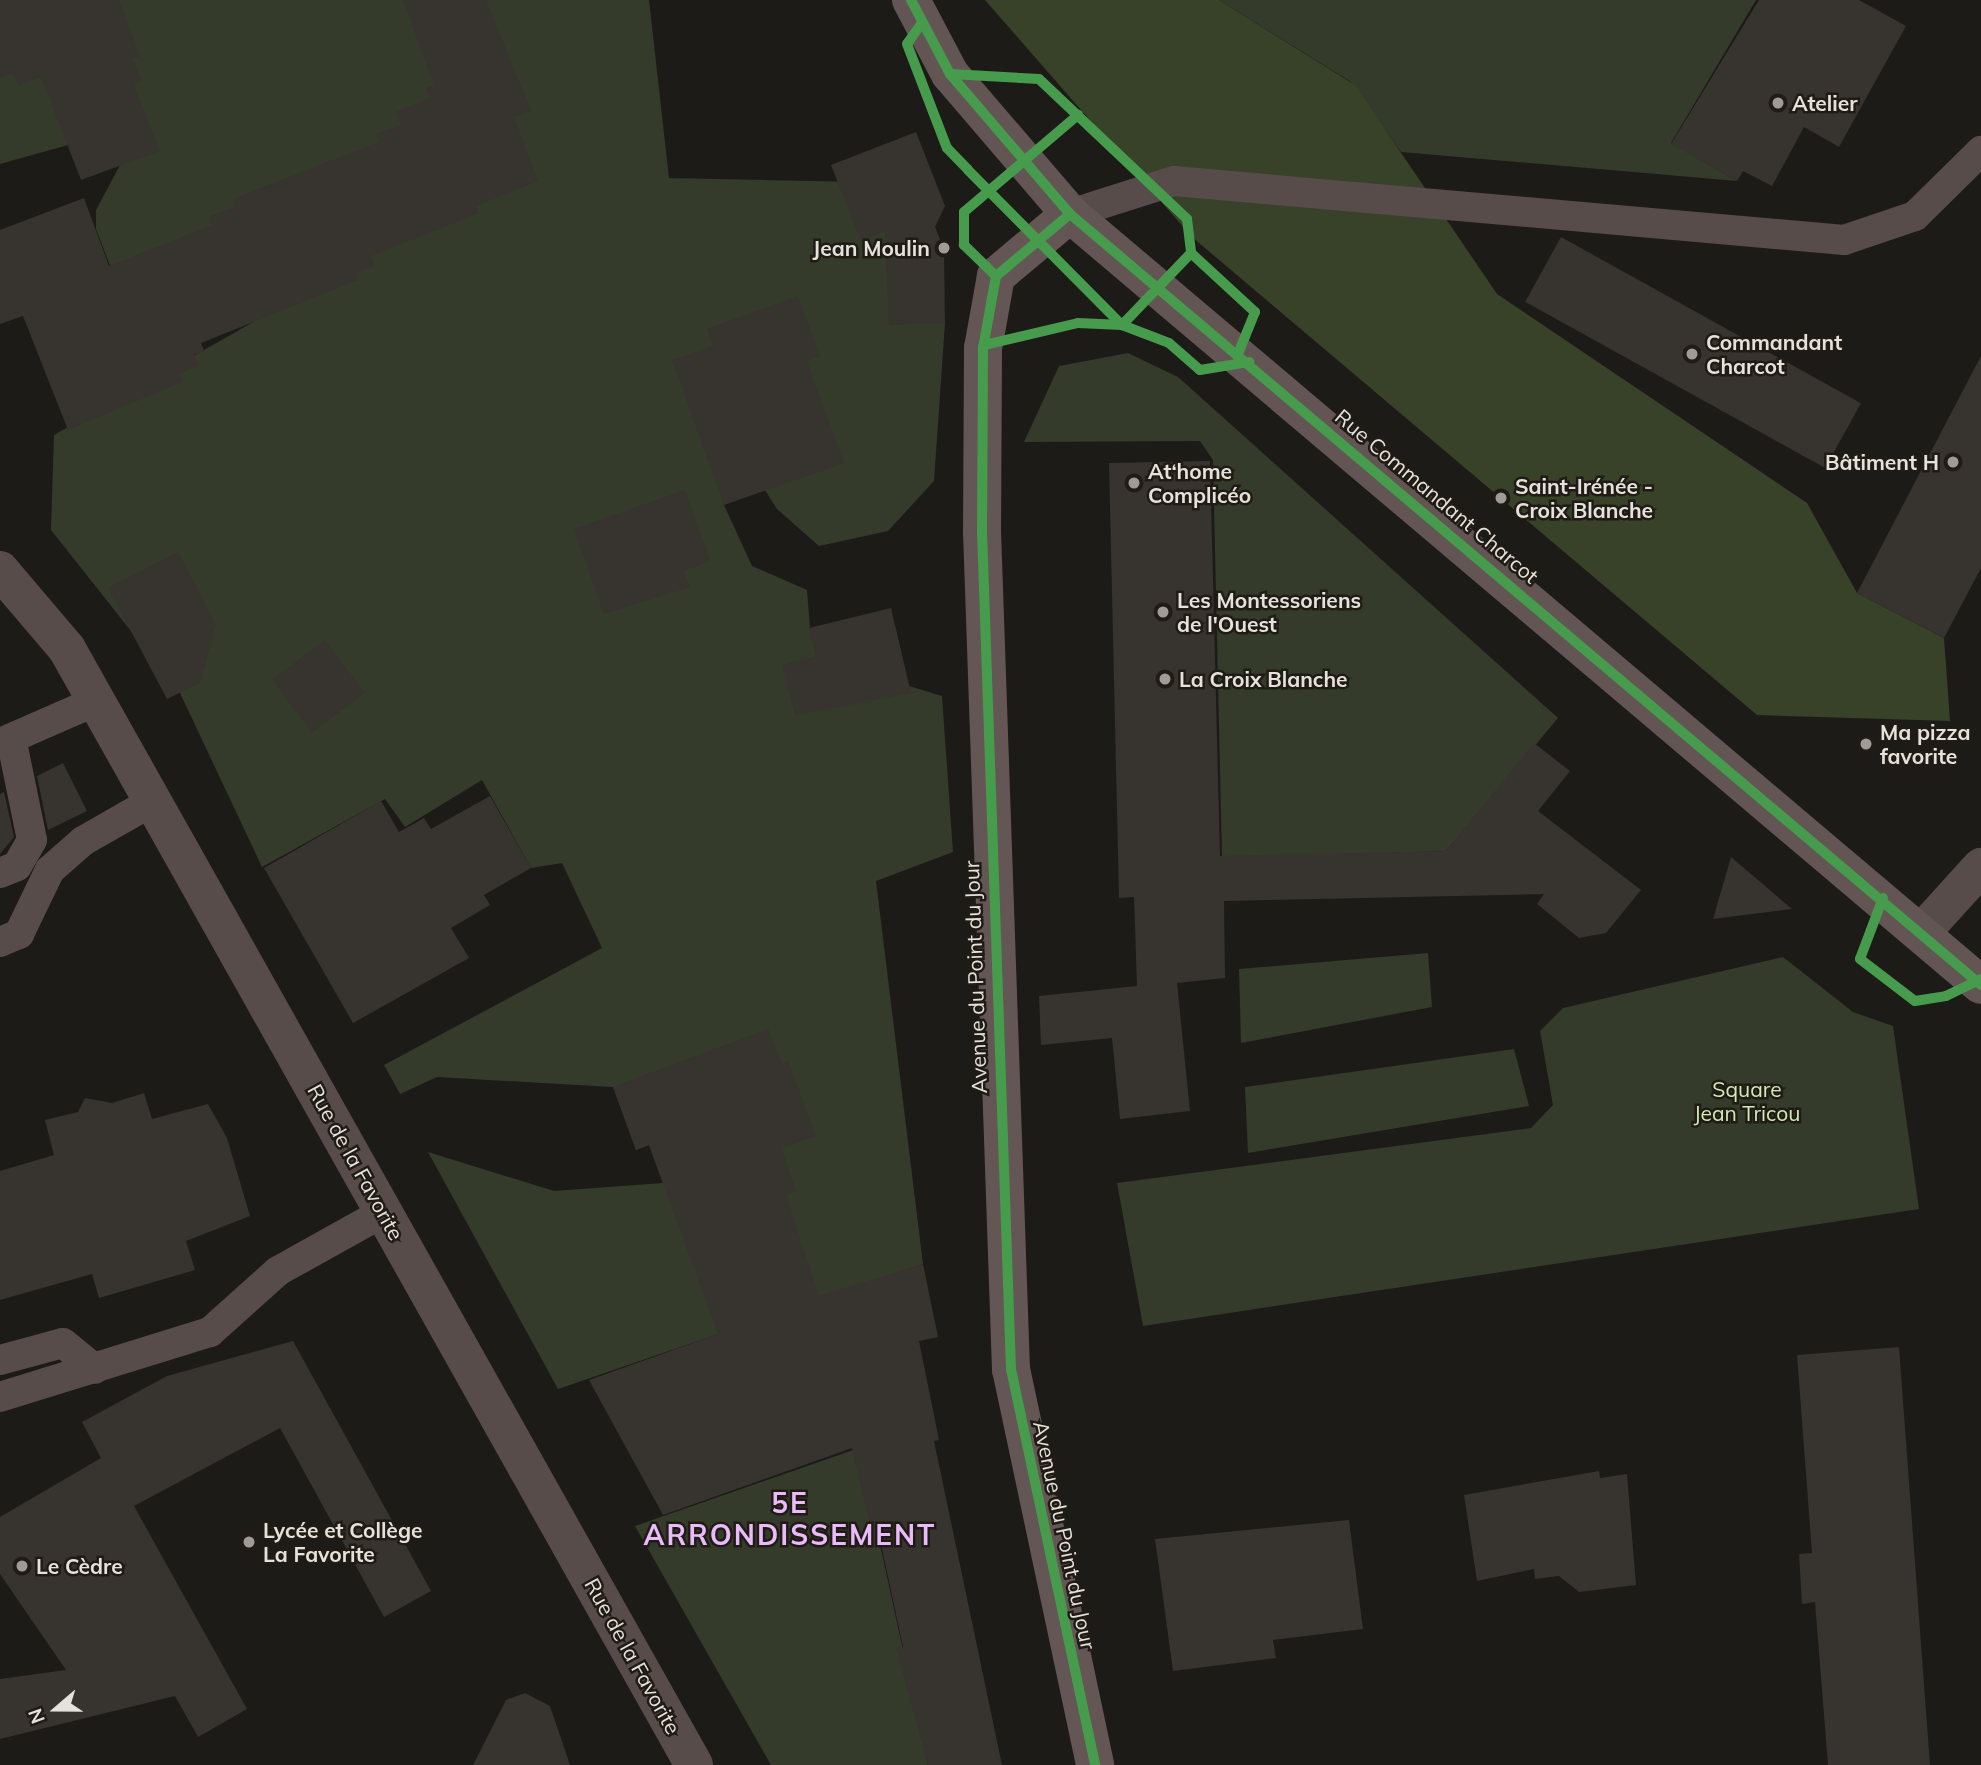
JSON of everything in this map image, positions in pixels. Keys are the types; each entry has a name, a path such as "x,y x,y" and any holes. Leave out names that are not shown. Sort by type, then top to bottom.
{"main road":[{"name":"Rue Commandant Charcot","path":"911,0 950,74 1070,214 1922,932 1981,985"},
{"name":"Avenue du Point du Jour","path":"1070,214 996,275 983,348 982,544 1011,1368 1095,1765"}],"street":[{"name":"Rue de la Favorite","path":"0,570 67,649 694,1765"},
{"path":"1922,932 1981,867"}],"lane":[{"path":"1070,214 1174,181 1844,240 1915,216 1981,151"},
{"path":"0,873 17,866 32,840 6,740 96,701"},
{"path":"0,942 19,934 50,870 83,841 153,801"},
{"path":"0,1397 211,1332 278,1271 384,1212"},
{"path":"0,1360 63,1343 95,1369"}],"green space":[{"path":"0,0 649,0 669,178 859,182 926,260 945,323 934,481 888,531 819,546 777,509 747,462 724,505 752,566 807,590 810,628 873,675 942,696 953,852 876,881 923,1264 558,1389 428,1152 554,1191 663,1183 649,1145 636,1150 613,1087 437,1077 400,1094 384,1065 602,948 562,863 531,868 482,780 405,827 385,799 262,867 180,693 51,530 54,435 513,175 112,271 96,229 96,210 120,165 68,145 0,164"},
{"path":"985,0 1219,0 1355,85 1497,294 1807,503 1857,593 1944,638 1950,721 1757,715 1192,237"},
{"path":"1219,0 1756,0 1671,143 1737,181 1401,152 1351,82"},
{"path":"1128,353 1178,377 1558,718 1446,851 1222,859 1213,460 1200,441 1024,442 1059,366"},
{"path":"1428,953 1432,1007 1241,1043 1239,969"},
{"name":"Square Jean Tricou","path":"1783,957 1853,1012 1893,1026 1919,1209 1143,1326 1117,1183 1531,1128 1553,1105 1540,1031 1563,1008"},
{"path":"1514,1049 1529,1106 1248,1153 1245,1087"},
{"path":"859,1448 928,1765 771,1765 635,1526"}],"building":[{"path":"0,0 119,0 140,56 133,59 142,81 134,85 160,151 81,180 41,77 18,85 13,73 0,78"},
{"path":"403,0 486,0 531,111 514,117 538,181 476,206 479,213 371,256 374,266 355,273 358,280 201,343 204,351 194,355 198,366 179,374 182,382 68,430 23,316 0,324 0,230 84,198 109,266 212,225 210,216 236,207 233,199 379,142 376,134 401,125 396,112 430,98 426,88 434,85"},
{"name":"Atelier","path":"1759,0 1859,0 1906,26 1839,147 1804,127 1772,186 1743,171 1737,181 1671,144"},
{"path":"916,132 945,206 935,227 944,249 945,323 889,325 885,231 861,241 831,165"},
{"name":"Commandant Charcot","path":"1561,237 1861,403 1825,468 1525,302"},
{"path":"798,296 820,356 807,361 844,463 724,505 672,360 713,346 707,329"},
{"name":"Bâtiment H","path":"1981,356 1981,568 1944,638 1857,593"},
{"path":"1210,461 1220,856 1446,851 1534,743 1570,771 1538,811 1641,890 1606,933 1579,938 1537,904 1544,894 1224,901 1225,978 1177,983 1190,1111 1120,1119 1112,1038 1041,1045 1039,996 1137,986 1134,897 1119,898 1109,463"},
{"path":"685,490 710,561 683,571 690,587 604,614 574,529"},
{"path":"178,552 216,624 200,683 167,699 108,588"},
{"path":"891,608 911,693 795,715 782,665 816,656 809,628"},
{"path":"325,640 365,693 312,732 272,680"},
{"path":"63,763 87,811 48,830 37,776"},
{"path":"4,792 14,837 0,854 0,794"},
{"path":"490,796 531,868 484,895 490,905 451,928 469,958 353,1023 264,868 381,801 399,832 424,818 431,829"},
{"path":"1731,857 1792,909 1713,919"},
{"path":"768,1029 782,1064 788,1061 816,1136 782,1148 796,1191 786,1195 819,1296 923,1264 938,1337 919,1341 939,1440 934,1441 1002,1765 928,1765 896,1648 903,1647 879,1535 873,1537 852,1448 663,1515 589,1380 718,1334 649,1145 636,1150 613,1087"},
{"path":"144,1093 152,1119 208,1104 227,1138 250,1216 186,1241 195,1270 99,1298 92,1274 0,1300 0,1171 54,1155 45,1120 78,1112 85,1098 112,1103"},
{"path":"293,1341 431,1591 384,1617 280,1428 134,1506 247,1709 198,1737 175,1696 0,1739 0,1679 66,1670 0,1574 0,1517 101,1458 82,1422 167,1376"},
{"path":"1899,1347 1930,1765 1828,1765 1815,1602 1802,1604 1799,1554 1812,1553 1797,1355"},
{"path":"1599,1471 1600,1478 1627,1474 1636,1585 1579,1592 1559,1576 1535,1579 1534,1569 1477,1581 1464,1495"},
{"path":"1349,1520 1363,1629 1273,1640 1276,1658 1173,1671 1155,1539"},
{"path":"525,1693 550,1706 570,1765 473,1765 506,1700"}],"cycle path":[{"path":"911,0 950,74 1070,214 1981,985"},
{"path":"921,24 907,44 947,148 968,170 1122,325 1169,343 1200,370 1249,362"},
{"path":"950,74 1039,79 1187,219 1191,253 1122,325 1078,323 984,345"},
{"path":"996,276 964,245 964,212 1078,115"},
{"path":"1070,214 996,276 983,348 982,531 1011,1369 1095,1765"},
{"path":"1191,253 1255,312 1238,354"},
{"path":"1883,898 1860,959 1915,1001 1946,996 1981,979"}],"place":[{"name":"Atelier","path":"1778,103"},
{"name":"Jean Moulin","path":"944,248"},
{"name":"Commandant Charcot","path":"1692,354"},
{"name":"Bâtiment H","path":"1953,462"},
{"name":"At‘home Complicéo","path":"1134,483"},
{"name":"Saint-Irénée - Croix Blanche","path":"1501,498"},
{"name":"Les Montessoriens de l'Ouest","path":"1163,612"},
{"name":"La Croix Blanche","path":"1165,679"},
{"name":"Ma pizza favorite","path":"1866,744"},
{"name":"Lycée et Collège La Favorite","path":"249,1542"},
{"name":"Le Cèdre","path":"22,1566"}],"district":[{"name":"5E ARRONDISSEMENT","path":"790,1519"}]}
